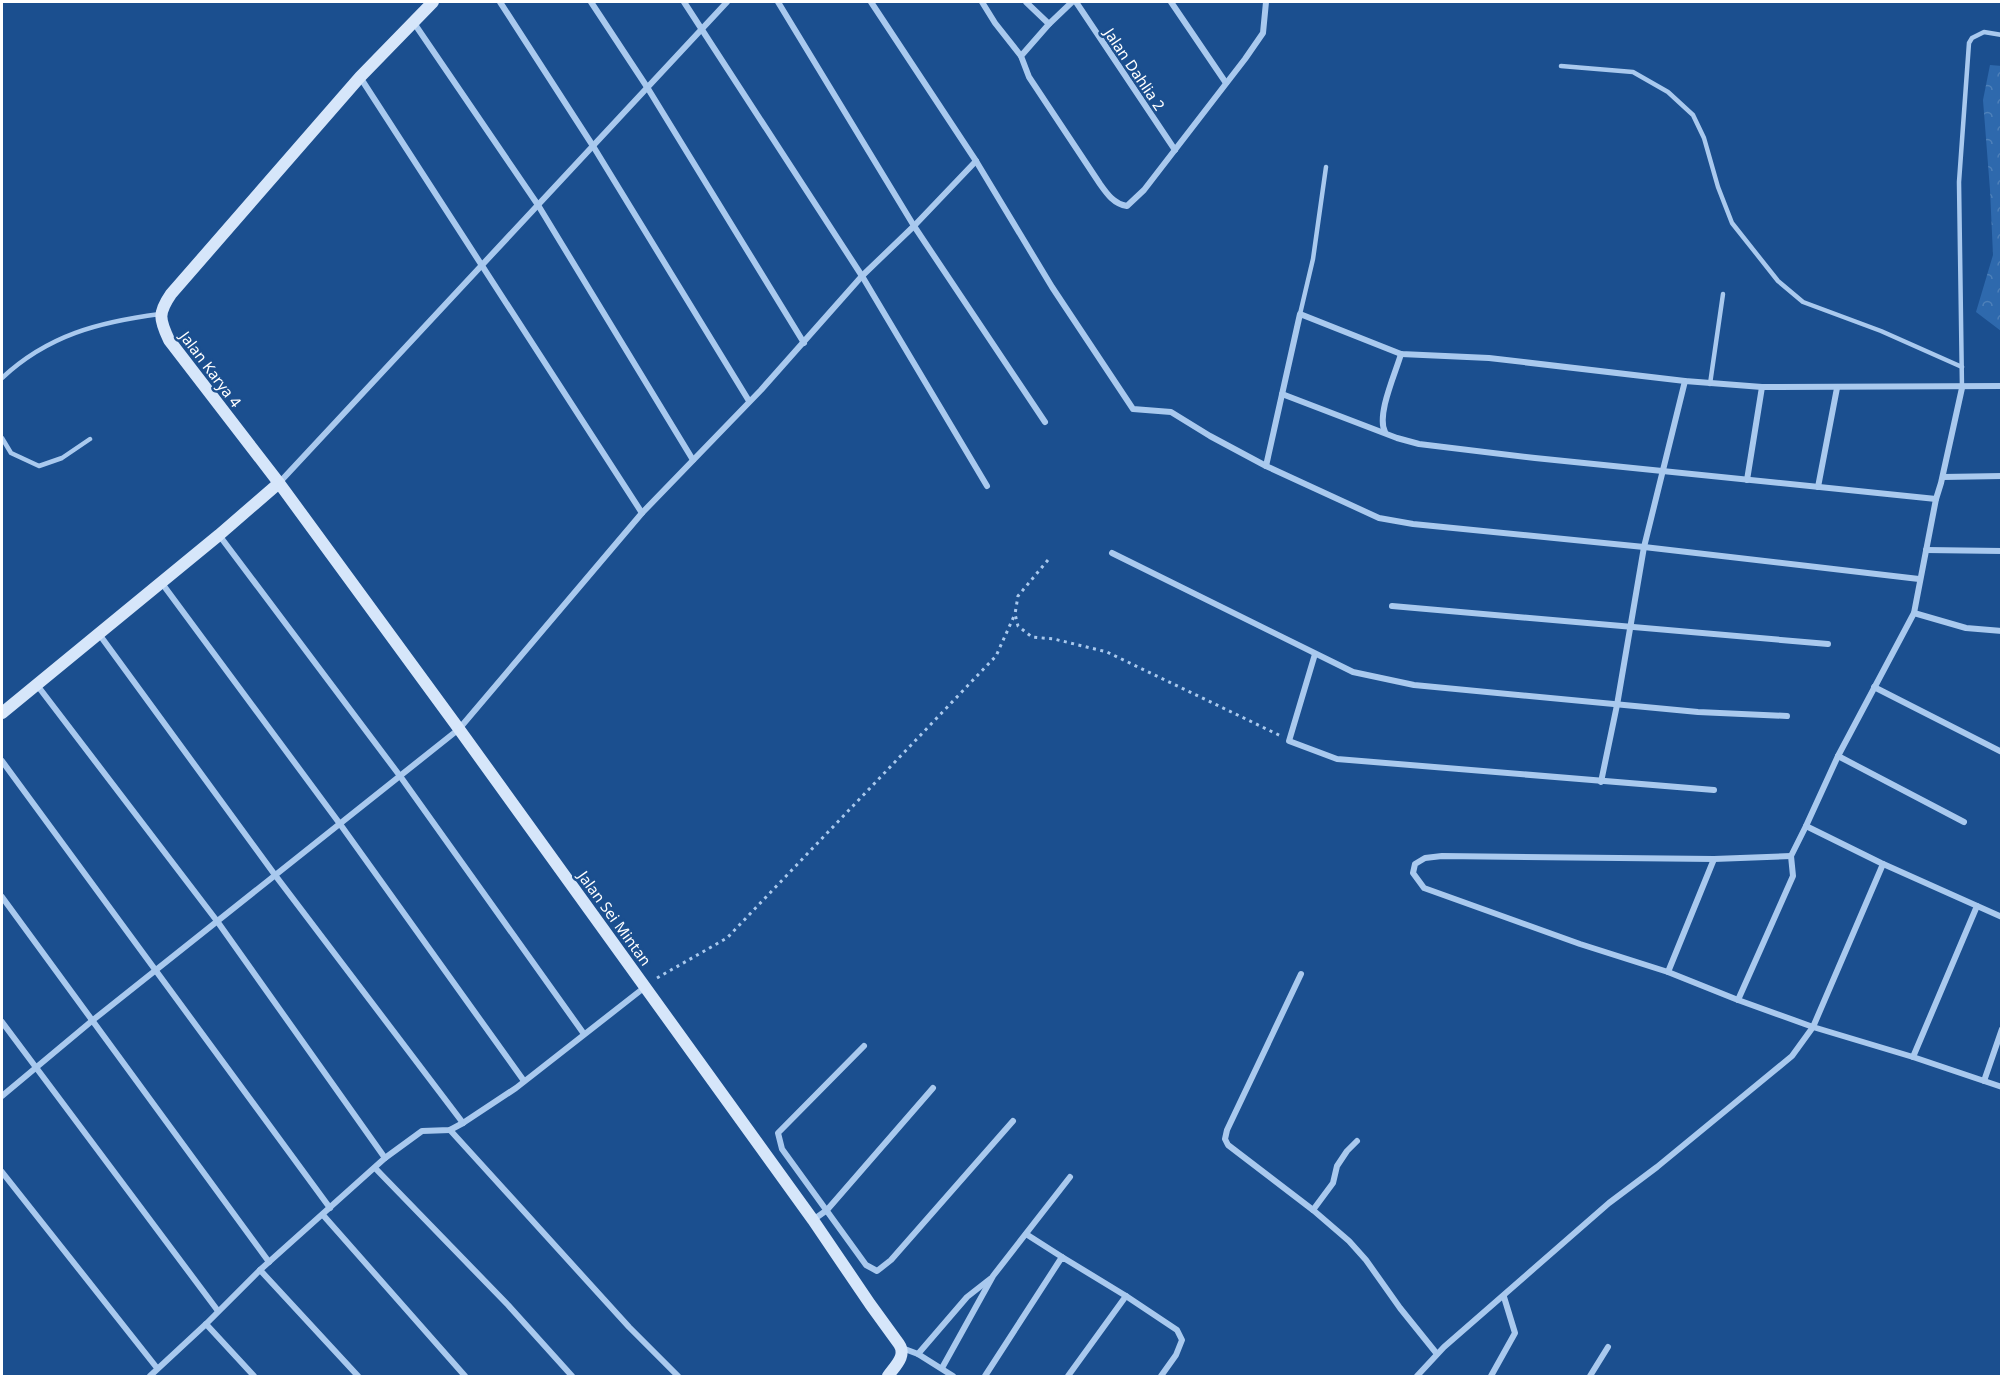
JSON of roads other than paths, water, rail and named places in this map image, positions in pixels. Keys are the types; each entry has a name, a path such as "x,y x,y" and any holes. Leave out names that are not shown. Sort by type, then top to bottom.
{"street":[{"path":"160,314 171,294 360,77 433,2"},
{"path":"500,2 592,146 749,401"},
{"path":"591,2 647,87 804,343"},
{"path":"684,2 861,276 987,486"},
{"path":"2,713 279,483 727,2"},
{"path":"778,2 914,226 1045,422"},
{"path":"871,2 976,161 1052,287 1132,409 1171,412 1266,466 1379,518 1413,524 1644,547 1919,579"},
{"path":"982,2 1021,57 1029,77 1100,184 1110,197 1120,205 1127,206 1134,201 1175,150 1263,33 1266,2"},
{"path":"1026,2 1049,24"},
{"path":"1021,57 1049,24 1074,2"},
{"name":"Jalan Dahlia 2","path":"1074,2 1175,150"},
{"path":"1171,2 1226,83"},
{"path":"414,23 538,205 693,460"},
{"path":"360,77 642,513"},
{"path":"2,1096 93,1020 459,729 642,513 761,390 861,276 914,226 976,161"},
{"name":"Jalan Karya 4","path":"160,314 169,340 279,483"},
{"path":"1266,466 1300,314 1401,354 1489,358 1710,384 1762,387 1962,388 2001,386"},
{"path":"1385,432 1382,421 1401,354"},
{"path":"1601,782 1617,705 1644,547 1685,381"},
{"path":"1747,480 1762,387"},
{"path":"1818,487 1837,388"},
{"path":"1738,1000 1793,876 1791,856 1838,756 1914,613 1936,499 1962,388"},
{"path":"1282,394 1419,444 1535,459 1936,499"},
{"path":"1943,477 2001,476"},
{"name":"Jalan Sei Mintan","path":"279,483 646,987 902,1348"},
{"path":"219,535 400,776 584,1034"},
{"path":"1926,550 2001,551"},
{"path":"1112,553 1353,672 1414,685 1698,712 1787,716"},
{"path":"160,582 340,824 524,1081"},
{"path":"1392,606 1828,644"},
{"path":"1914,613 1965,628 2001,631"},
{"path":"99,633 276,875 464,1123"},
{"path":"1315,654 1289,741 1337,759 1714,790"},
{"path":"36,684 218,921 384,1158"},
{"path":"1874,687 2001,752"},
{"path":"1838,756 1964,822"},
{"path":"2,761 330,1208"},
{"path":"1806,826 1883,864 2001,917"},
{"path":"1791,856 1714,859 1442,856 1425,858 1415,864 1413,873 1424,888 1580,944 1668,972 1813,1027 1913,1057 2001,1087"},
{"path":"1668,972 1714,859"},
{"path":"1416,1377 1437,1354 1609,1203 1657,1167 1792,1056 1813,1027 1883,864"},
{"path":"2,897 269,1262"},
{"path":"1913,1057 1977,906"},
{"path":"1301,974 1227,1130 1225,1139 1228,1145 1313,1210 1349,1241 1437,1354"},
{"path":"150,1377 260,1270 384,1158 422,1131 450,1130 464,1123 524,1081 646,987"},
{"path":"2,1022 218,1311"},
{"path":"1984,1081 2001,1029"},
{"path":"864,1046 778,1134 778,1137 783,1149 866,1265 877,1271 891,1260 1013,1120"},
{"path":"813,1220 827,1210 933,1088"},
{"path":"450,1130 629,1327 678,1377"},
{"path":"1313,1210 1333,1183 1338,1166 1347,1151 1357,1141"},
{"path":"375,1168 508,1305 572,1377"},
{"path":"2,1172 157,1368"},
{"path":"942,1368 993,1276 1070,1177"},
{"path":"323,1215 465,1377"},
{"path":"1026,1234 1177,1330 1182,1340 1176,1355 1161,1377"},
{"path":"985,1377 1062,1257"},
{"path":"260,1270 358,1377"},
{"path":"918,1354 967,1297 993,1276"},
{"path":"1068,1377 1126,1296"},
{"path":"1491,1377 1515,1333 1504,1297"},
{"path":"206,1324 254,1377"},
{"path":"1590,1377 1608,1347"},
{"path":"888,1377 900,1360 902,1348 918,1354 953,1377"}],"lane":[{"path":"1962,388 1959,182 1969,43 1972,38 1984,32 2001,36"},
{"path":"1561,66 1634,72 1668,92 1693,115 1704,138 1718,187 1732,223 1778,281 1803,302 1881,331 1962,367"},
{"path":"1300,314 1313,259 1326,167"},
{"path":"1710,384 1723,294"},
{"path":"2,378 18,362 60,337 122,319 160,314"},
{"path":"2,438 11,453 39,466 62,458 90,439"}]}
